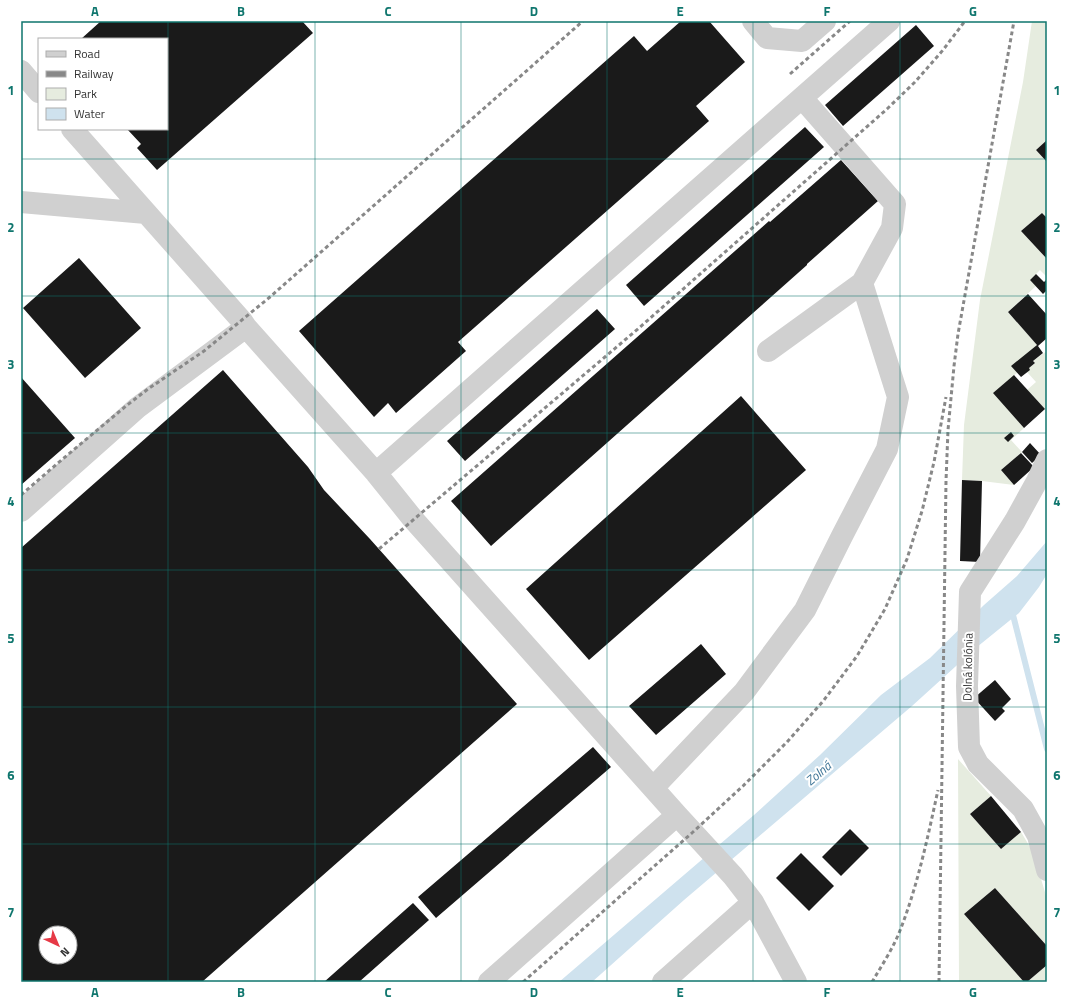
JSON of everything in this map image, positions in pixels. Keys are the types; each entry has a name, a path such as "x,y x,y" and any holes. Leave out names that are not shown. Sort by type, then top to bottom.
{"lane":[{"path":"753,21 767,38 802,41 825,21"},
{"path":"376,473 889,21"},
{"path":"21,71 38,91"},
{"path":"768,351 862,283 892,228 895,204 802,98"},
{"path":"73,130 376,473 413,519 733,876 753,902 796,982"},
{"path":"21,202 146,213"},
{"path":"653,788 744,692 805,610 887,449 898,397 862,283"},
{"path":"21,511 136,408 246,327"},
{"name":"Dolná kolónia","path":"1047,460 1015,521 970,592 967,686 969,747 978,764 1023,809 1038,836 1047,870"},
{"path":"488,982 677,815"},
{"path":"663,982 753,902"}],"green space":[{"path":"1032,21 1047,21 1047,140 1036,150 1047,162 1047,218 1042,213 1021,231 1047,259 1047,277 1040,270 1030,280 1036,286 1008,312 1037,345 1012,366 1017,373 994,393 1024,428 1011,440 1022,452 1001,470 1014,485 962,480 964,425 980,300 1023,82"},
{"path":"1047,351 1047,409 1045,409 1027,390 1036,382 1027,372 1035,363 1033,361"},
{"path":"958,759 991,796 970,814 1001,849 1021,832 1033,852 1047,899 1047,946 995,888 964,914 1024,982 959,982"},
{"path":"1047,965 1047,982 1027,982"}],"water":[{"name":"Zolná","path":"1047,541 1047,574 1019,613 977,647 912,706 684,900 592,982 559,982 754,815 820,755 881,695 930,658 984,605 1017,576"}],"building":[{"path":"101,21 302,21 313,33 157,170 137,148 141,144 128,130 168,130 168,38 82,38"},
{"path":"681,21 709,21 745,62 696,106 709,121 458,342 466,351 396,413 388,403 374,417 299,331 634,36 647,51"},
{"path":"916,25 934,46 843,126 825,105"},
{"path":"805,127 824,147 644,306 626,285"},
{"path":"1047,140 1047,162 1036,150"},
{"path":"841,160 878,201 491,546 451,501 769,221 770,222"},
{"path":"1042,213 1047,218 1047,259 1021,231"},
{"path":"79,258 141,328 85,378 23,308"},
{"path":"1036,274 1044,282 1047,279 1047,290 1043,294 1030,280"},
{"path":"1028,294 1047,315 1047,338 1038,346 1043,353 1033,361 1035,363 1029,368 1030,370 1021,377 1011,366 1037,345 1008,312"},
{"path":"597,309 615,329 465,461 447,441"},
{"path":"223,370 308,467 324,490 370,539 517,704 202,982 21,982 21,548"},
{"path":"1014,375 1045,409 1024,428 993,393"},
{"path":"21,377 75,438 21,485"},
{"path":"741,396 806,470 589,660 526,589"},
{"path":"1011,432 1014,436 1008,442 1004,438"},
{"path":"1030,443 1041,455 1032,463 1022,452"},
{"path":"1021,453 1034,467 1014,485 1001,470"},
{"path":"962,480 982,481 980,562 960,561"},
{"path":"701,644 726,674 656,735 629,706"},
{"path":"995,680 1011,699 1002,708 1005,711 995,721 974,698"},
{"path":"593,747 611,767 436,918 418,897"},
{"path":"991,796 1021,832 1001,849 970,814"},
{"path":"850,829 869,848 841,876 822,857"},
{"path":"801,853 834,886 809,911 776,878"},
{"path":"995,888 1047,946 1047,965 1027,982 1024,982 964,914"},
{"path":"413,903 429,920 359,982 324,982"}],"waterway":[{"path":"1012,611 1047,749"}],"railway":[{"path":"21,495 126,406 148,389 204,351 270,297 583,21"},
{"path":"790,74 850,21"},
{"path":"379,549 639,328 887,109 915,82 943,50 965,21"},
{"path":"939,982 948,430 958,334 1014,21"},
{"path":"523,982 743,786 787,742 824,700 857,656 885,609 907,559 922,511 934,462 946,397"},
{"path":"872,982 895,942 913,894 938,790"}]}
